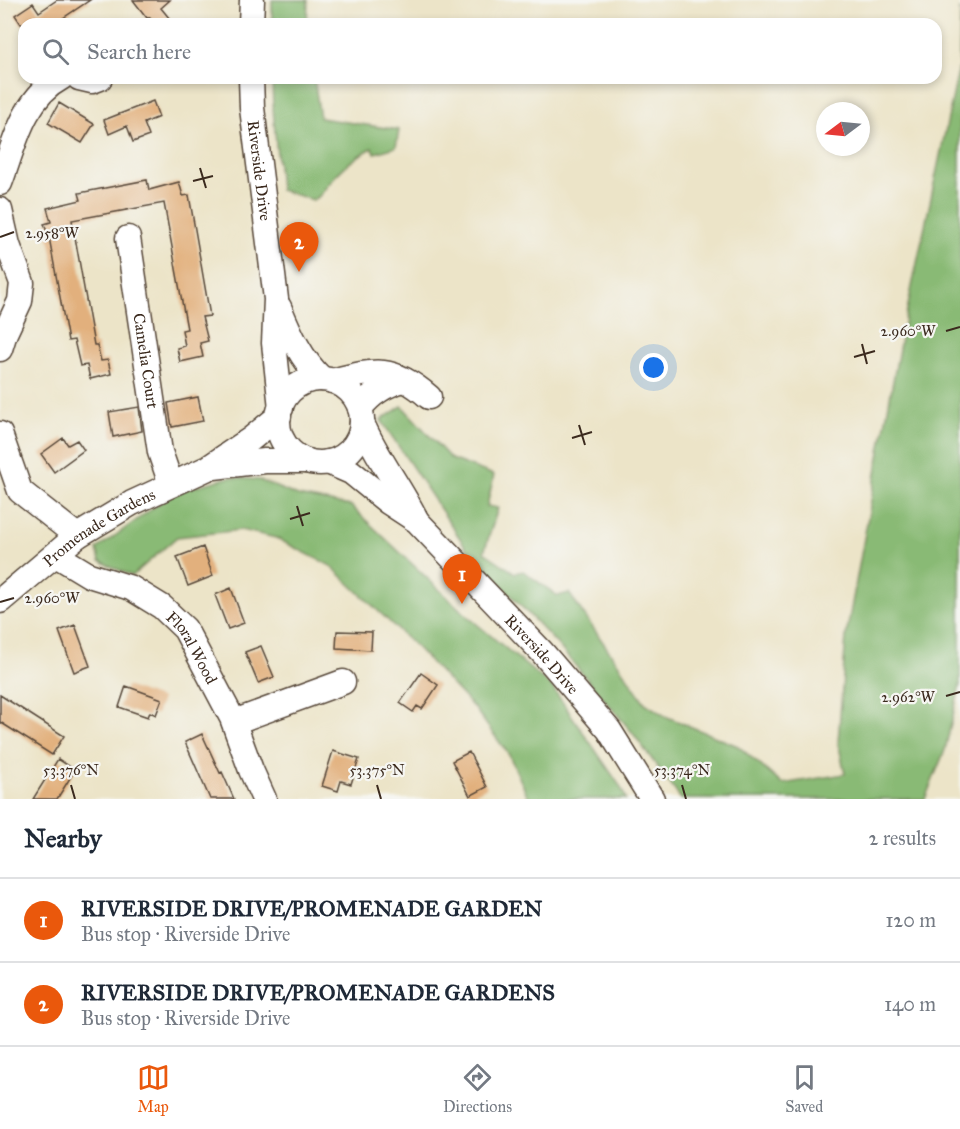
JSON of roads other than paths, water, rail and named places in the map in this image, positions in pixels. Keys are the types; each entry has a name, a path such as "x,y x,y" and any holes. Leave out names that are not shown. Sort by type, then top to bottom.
{"street":[{"path":"251,18 252,0"},
{"path":"0,183 22,123 35,100 50,84"},
{"name":"Riverside Drive","path":"251,84 253,119 276,299 274,343 280,412"},
{"path":"0,210 7,262 22,283 20,301 0,349"},
{"name":"Camelia Court","path":"128,238 160,452 171,484"},
{"name":"Riverside Drive","path":"276,299 296,347 304,360 327,380"},
{"path":"404,380 382,388 367,400 361,416 359,437 352,449 341,458 318,462 295,454 285,444 280,430 280,412 287,396 296,387 309,381 327,380 372,371 392,373 416,385 429,397"},
{"path":"327,380 349,391 361,416"},
{"name":"Promenade Gardens","path":"0,601 77,536 132,502 208,468 251,439 280,412"},
{"name":"Riverside Drive","path":"361,416 371,443 401,490 417,521"},
{"path":"0,434 20,491 77,536"},
{"name":"Promenade Gardens","path":"208,468 265,461 318,462"},
{"name":"Riverside Drive","path":"318,462 360,477 388,502 417,521 542,652 609,730 652,799"},
{"name":"Floral Wood","path":"56,555 89,575 131,588 162,607 185,629 234,722 264,799"},
{"path":"234,722 344,682"}],"place":[{"name":"RIVERSIDE DRIVE/PROMENADE GARDENS","path":"299,272"},
{"name":"RIVERSIDE DRIVE/PROMENADE GARDEN","path":"462,604"}]}
